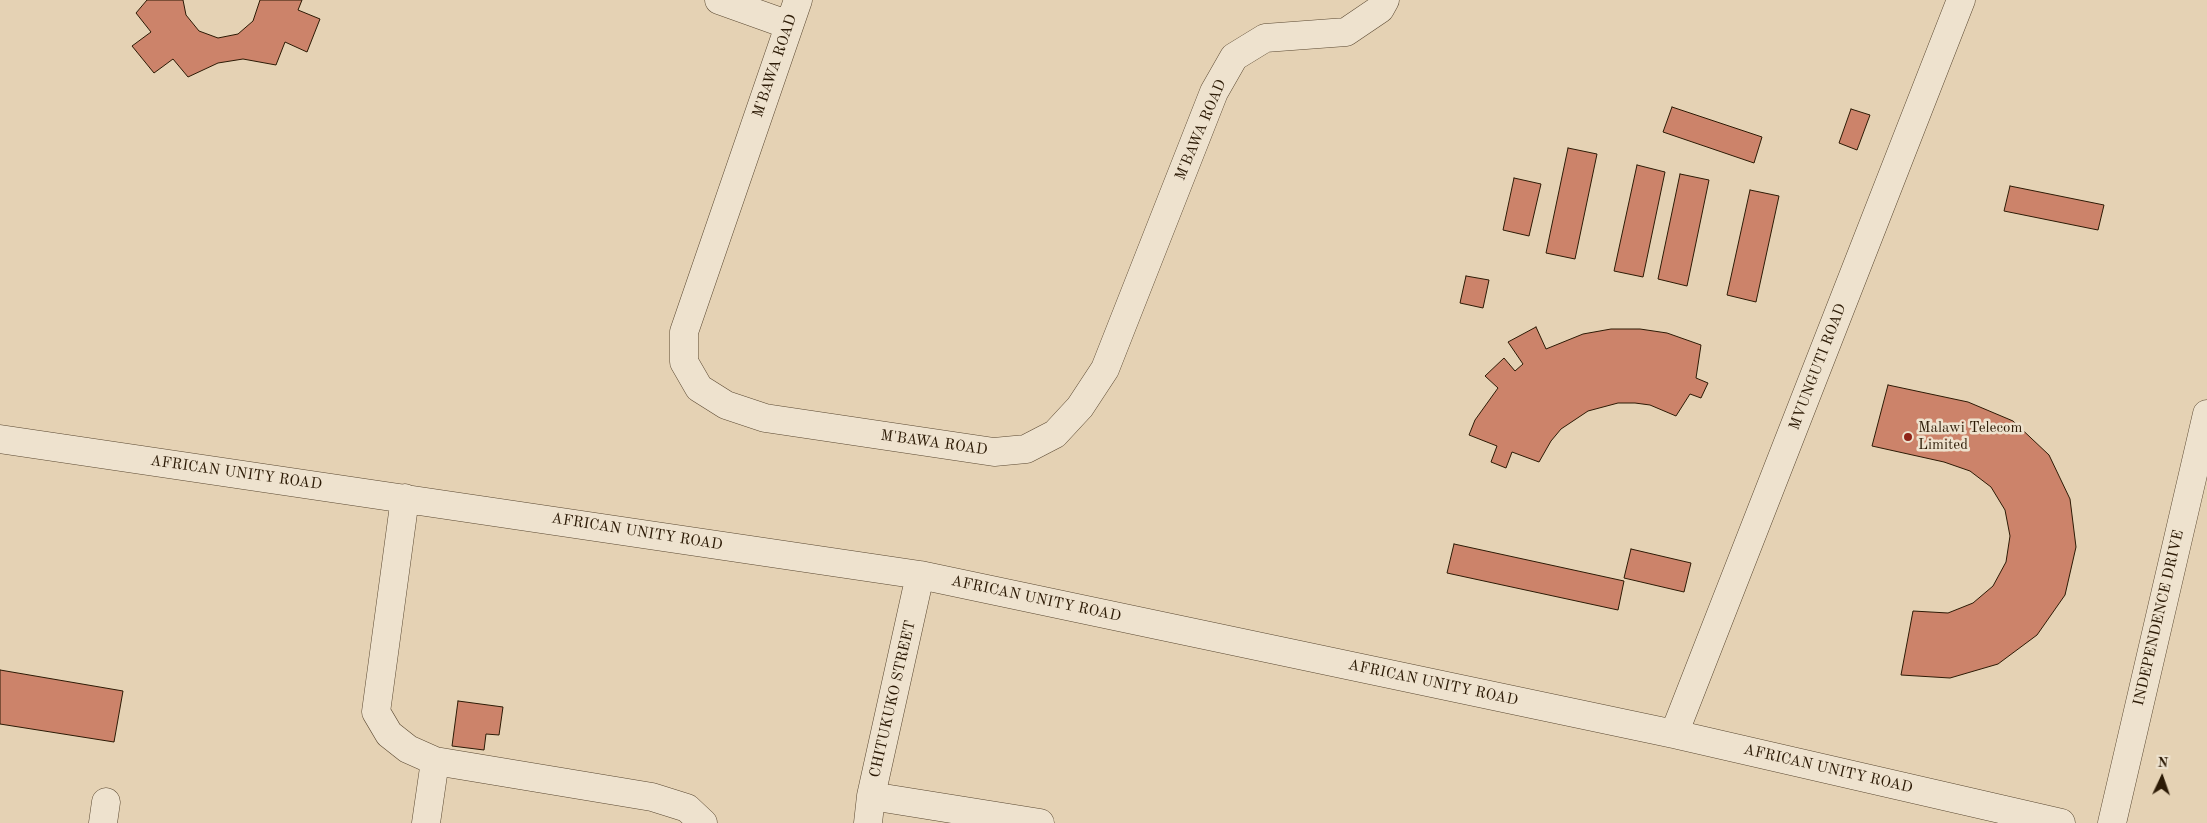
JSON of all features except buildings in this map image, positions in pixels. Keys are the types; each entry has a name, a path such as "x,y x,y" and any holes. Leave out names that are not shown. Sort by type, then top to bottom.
{"street":[{"path":"719,0 793,12"},
{"name":"M'BAWA ROAD","path":"793,12 684,332 684,362 699,388 726,405 765,418 994,452 1026,449 1055,434 1080,407 1105,369 1214,92 1234,57 1265,38 1346,32 1380,9 1385,0"},
{"name":"MVUNGUTI ROAD","path":"1674,734 1961,0"},
{"name":"INDEPENDENCE DRIVE","path":"2112,823 2207,414"},
{"name":"AFRICAN UNITY ROAD","path":"0,439 920,575 1674,734 2061,823"},
{"path":"405,498 376,712 389,734 408,749 435,761 652,797 686,808 703,823"},
{"name":"CHITUKUKO STREET","path":"868,823 871,796 920,575"},
{"path":"426,823 435,761"},
{"path":"871,796 1040,823"}],"place":[{"name":"Malawi Telecom Limited","path":"1908,437"}]}
